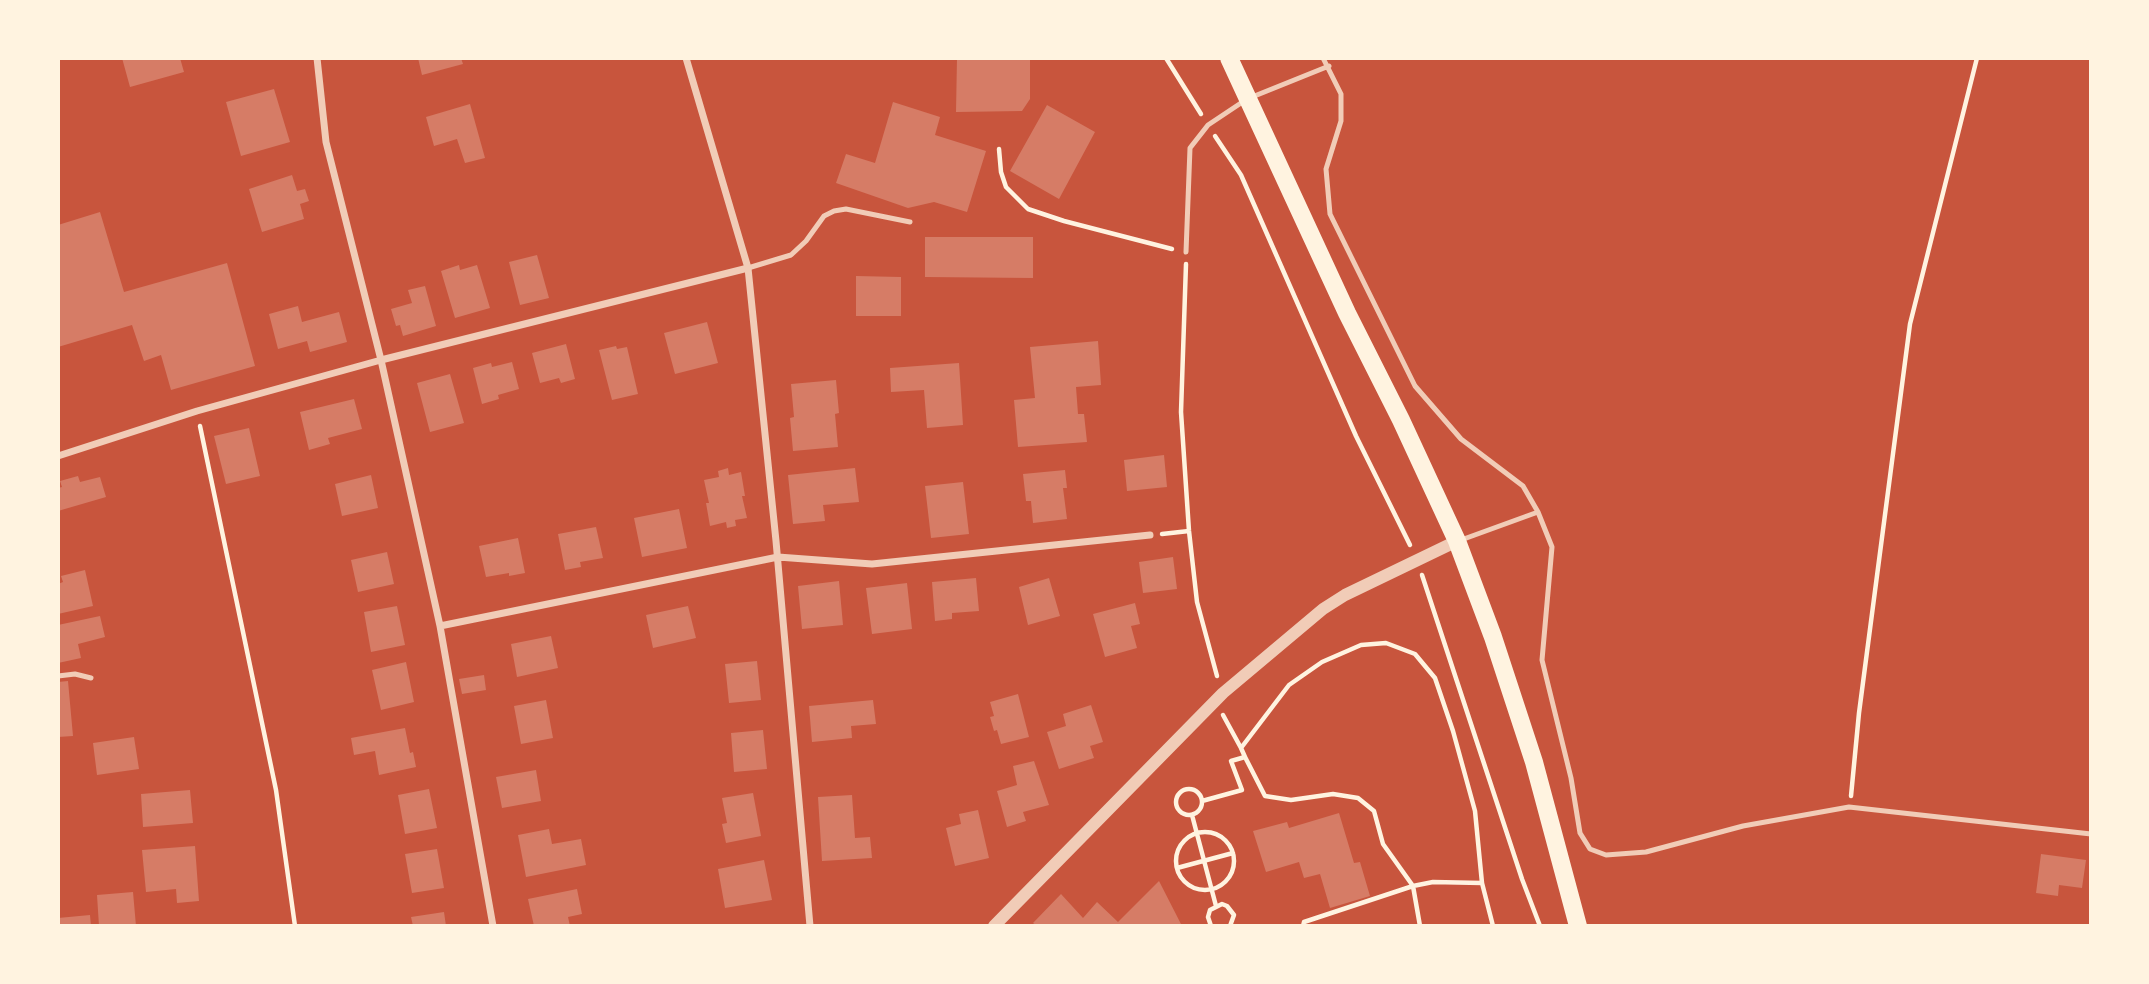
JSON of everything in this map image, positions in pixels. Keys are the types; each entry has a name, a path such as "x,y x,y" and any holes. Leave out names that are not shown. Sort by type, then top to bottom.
{"main road":[{"path":"1229,58 1457,541 1493,636 1534,762 1578,926"}],"street":[{"path":"317,58 326,142 381,360 440,626 494,926"},
{"path":"686,58 748,268 778,557 810,926"},
{"path":"58,456 197,411 381,360 748,268"},
{"path":"440,626 778,557 872,564 1150,535"},
{"path":"994,926 1219,697 1323,609 1345,595 1457,541"}],"lane":[{"path":"1323,58 1341,94 1341,121 1326,169 1330,215 1415,386 1461,439 1522,486 1538,512 1552,547 1542,660 1571,778 1580,833 1590,849 1606,855 1646,852 1743,826 1849,807 2091,834"},
{"path":"1186,252 1190,148 1208,125 1247,99 1329,66"},
{"path":"748,268 791,255 806,241 824,216 834,211 846,209 910,222"},
{"path":"1457,541 1538,512"},
{"path":"58,676 75,674 91,678"}],"path":[{"path":"1166,58 1241,175 1356,436 1417,559 1522,879 1540,926"},
{"path":"1849,807 1910,324 1977,58"},
{"path":"999,149 1001,172 1006,187 1028,209 1064,221 1186,252 1181,412 1189,531 1197,602 1219,697 1265,796 1291,800 1333,794 1358,798 1374,811 1383,844 1413,886 1420,926"},
{"path":"197,411 276,790 295,926"},
{"path":"1150,535 1189,531"},
{"path":"1241,748 1289,685 1322,662 1361,645 1386,643 1415,654 1435,678 1453,731 1475,811 1482,883 1493,926"},
{"path":"1202,801 1242,790 1231,761 1245,757"},
{"path":"1187,789 1200,794 1202,801 1200,810 1192,815 1185,815 1176,805 1181,792 1187,789"},
{"path":"1192,815 1216,905"},
{"path":"1197,833 1215,833 1229,845 1233,853 1234,862 1227,879 1212,889 1200,889 1190,885 1181,878 1177,868 1176,857 1180,846 1187,838 1197,833"},
{"path":"1177,868 1233,853"},
{"path":"1303,926 1304,922 1413,886 1433,882 1482,883"},
{"path":"1212,926 1208,917 1210,910 1222,904 1234,915 1230,926"}],"building":[{"path":"122,58 180,58 184,72 130,87"},
{"path":"418,58 461,58 463,64 422,75"},
{"path":"957,58 1030,58 1030,99 1022,111 956,112"},
{"path":"274,89 290,142 241,156 226,102"},
{"path":"893,102 940,117 935,135 986,151 967,212 934,202 908,208 836,183 846,154 875,163"},
{"path":"470,104 485,158 465,163 457,139 434,146 426,117"},
{"path":"1047,105 1095,132 1059,199 1010,171"},
{"path":"292,175 297,191 305,189 309,201 300,204 304,219 262,232 249,189"},
{"path":"100,212 124,292 227,263 255,366 171,390 161,355 144,361 132,325 58,347 58,225"},
{"path":"925,237 1033,237 1033,278 925,277"},
{"path":"537,255 549,298 520,305 509,262"},
{"path":"459,265 460,270 477,265 490,308 455,318 441,271"},
{"path":"856,276 901,277 901,316 856,316"},
{"path":"425,286 436,326 403,336 400,325 396,326 391,309 412,303 408,290"},
{"path":"298,306 302,322 339,312 347,342 310,352 307,341 278,349 269,314"},
{"path":"707,322 718,363 675,374 664,333"},
{"path":"1098,341 1101,385 1076,387 1078,414 1084,414 1087,442 1018,447 1014,400 1035,398 1030,347"},
{"path":"566,344 575,379 561,383 559,378 540,383 532,353"},
{"path":"616,346 617,349 627,347 638,394 612,400 599,350"},
{"path":"512,362 519,389 498,395 499,399 482,404 473,368 491,363 492,367"},
{"path":"959,363 963,425 927,428 924,390 891,392 890,368"},
{"path":"450,374 464,423 430,432 417,383"},
{"path":"836,380 838,447 793,451 791,384"},
{"path":"354,399 362,429 328,438 330,444 309,450 300,412"},
{"path":"249,428 260,476 226,484 214,436"},
{"path":"1164,455 1167,487 1127,491 1124,460"},
{"path":"728,468 729,475 741,472 745,496 742,496 747,518 735,520 736,526 727,528 726,522 710,526 704,480 719,477 718,471"},
{"path":"855,468 859,502 823,505 825,521 793,524 788,475"},
{"path":"1065,470 1067,488 1063,488 1067,519 1033,523 1031,501 1026,501 1023,474"},
{"path":"371,475 378,508 342,516 335,484"},
{"path":"78,476 80,482 100,477 106,497 58,511 58,488 62,487 60,481"},
{"path":"963,482 969,534 931,538 925,486"},
{"path":"679,509 687,548 642,557 634,518"},
{"path":"596,527 603,558 580,562 581,567 565,570 558,534"},
{"path":"518,538 525,573 486,577 479,546"},
{"path":"387,552 394,584 358,592 351,560"},
{"path":"1173,557 1177,589 1143,593 1139,562"},
{"path":"85,570 93,606 58,614 58,584 63,582 61,576"},
{"path":"976,578 979,611 952,613 952,619 935,621 932,582"},
{"path":"1049,578 1060,616 1028,625 1019,587"},
{"path":"839,581 843,625 802,629 798,586"},
{"path":"907,583 912,629 872,634 866,588"},
{"path":"1135,603 1140,624 1131,626 1137,648 1105,657 1093,614"},
{"path":"397,606 405,645 371,652 364,612"},
{"path":"688,606 696,638 653,648 646,615"},
{"path":"100,616 105,637 78,644 81,658 58,663 58,625"},
{"path":"551,636 558,668 517,677 511,644"},
{"path":"757,661 761,700 729,703 725,664"},
{"path":"406,662 414,702 381,710 372,670"},
{"path":"484,675 486,690 462,694 459,679"},
{"path":"68,681 73,736 58,737 58,682"},
{"path":"1018,694 1029,737 1001,744 990,717 994,716 990,702"},
{"path":"546,700 553,738 521,744 514,706"},
{"path":"873,700 876,724 851,726 852,738 812,742 809,706"},
{"path":"1091,705 1103,742 1090,746 1094,758 1059,769 1047,732 1066,726 1063,714"},
{"path":"405,728 416,767 379,775 375,751 354,755 351,738"},
{"path":"763,730 767,769 734,772 731,733"},
{"path":"134,737 139,769 97,775 93,743"},
{"path":"1034,761 1049,805 1023,812 1026,821 1007,827 997,791 1017,785 1013,766"},
{"path":"536,770 541,801 502,808 496,777"},
{"path":"429,789 437,828 405,834 398,795"},
{"path":"190,790 193,823 143,827 141,794"},
{"path":"753,793 761,836 726,843 722,824 727,823 722,798"},
{"path":"852,795 855,838 870,837 872,858 822,861 818,797"},
{"path":"978,810 989,858 955,866 946,828 961,824 959,814"},
{"path":"1339,813 1354,863 1360,862 1370,896 1330,908 1320,874 1304,878 1299,862 1266,872 1253,831 1287,822 1289,828"},
{"path":"549,829 552,844 581,839 586,865 526,877 518,835"},
{"path":"195,846 199,901 177,903 176,889 146,892 142,850"},
{"path":"437,849 444,888 412,893 405,854"},
{"path":"2041,854 2086,860 2082,888 2059,885 2058,896 2036,893"},
{"path":"764,860 772,900 725,908 718,869"},
{"path":"1159,881 1182,926 1037,926 1033,923 1061,894 1083,918 1097,902 1118,922"},
{"path":"577,889 582,914 568,917 570,926 534,926 528,899"},
{"path":"133,892 136,926 99,926 97,895"},
{"path":"444,912 446,926 413,926 411,917"},
{"path":"90,915 91,926 58,926 58,918"}]}
